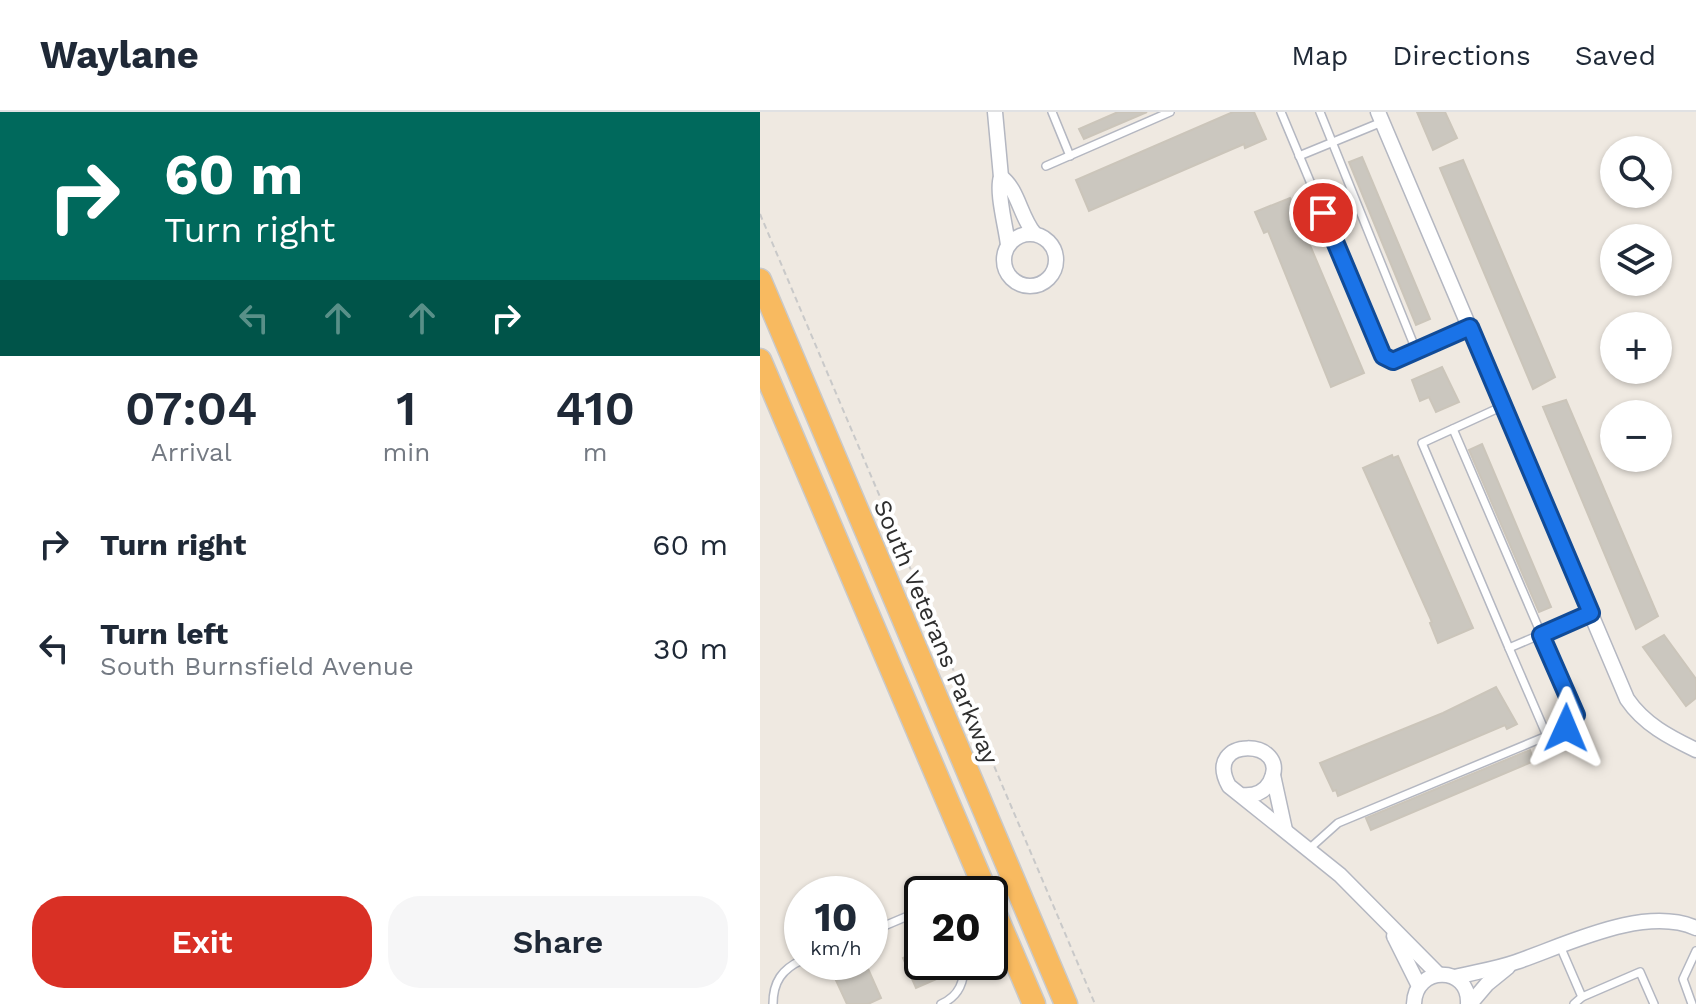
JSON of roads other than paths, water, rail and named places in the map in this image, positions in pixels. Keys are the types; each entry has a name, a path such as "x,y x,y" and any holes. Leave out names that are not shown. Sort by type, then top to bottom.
{"highway":[{"name":"South Veterans Parkway","path":"760,280 1066,1004"},
{"path":"760,360 980,876"},
{"path":"1008,943 1034,1004"}],"street":[{"path":"998,113 1001,177 998,186 1008,245 1004,262 1010,277 1025,286 1042,283 1054,271 1056,254 1047,239 1034,233 1021,235 1008,245"},
{"path":"1380,117 1618,678 1637,713 1674,740 1696,750"},
{"path":"1001,177 1010,184 1018,206 1034,233"},
{"path":"1285,830 1270,760 1258,749 1250,747 1235,751 1225,763 1229,786 1340,875 1438,974"},
{"path":"1242,795 1265,789 1273,775"},
{"path":"1413,997 1430,976 1455,977 1512,964 1628,923 1686,923 1696,928"},
{"path":"1391,928 1413,997"},
{"path":"1469,1004 1512,964"},
{"path":"1455,977 1466,990 1469,1004"}],"lane":[{"path":"1052,112 1070,156"},
{"path":"1046,166 1170,112"},
{"path":"1281,112 1383,356 1393,361 1470,327"},
{"path":"1320,112 1416,350"},
{"path":"1299,156 1380,117"},
{"path":"1503,406 1422,443 1547,736"},
{"path":"1309,849 1338,823 1566,728 1576,715 1453,429"},
{"path":"1509,648 1591,613"},
{"path":"1560,946 1582,997"},
{"path":"1692,1004 1683,979 1696,951"},
{"path":"773,1004 777,980 784,971"},
{"path":"1574,1004 1582,997 1640,972 1654,1004"},
{"path":"941,1004 960,990 964,980"}]}
